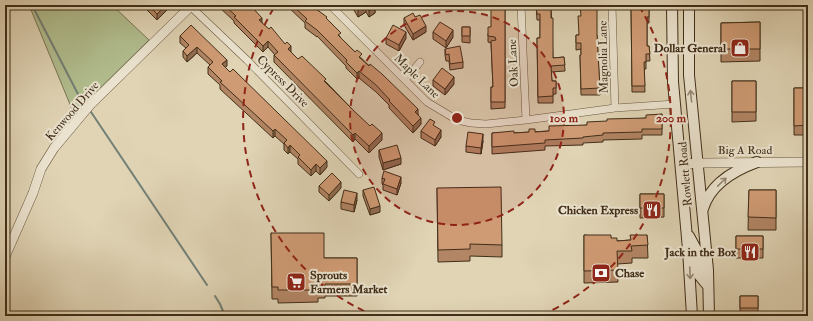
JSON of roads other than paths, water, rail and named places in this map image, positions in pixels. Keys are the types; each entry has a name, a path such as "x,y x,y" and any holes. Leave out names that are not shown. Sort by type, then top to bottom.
{"main road":[{"name":"Rowlett Road","path":"672,5 673,82 687,233 692,316"},
{"name":"Rowlett Road","path":"689,5 689,74 698,163 709,316"},
{"path":"702,214 708,197 721,182 729,175 743,167 757,162"},
{"path":"687,233 696,249 699,275 708,286"}],"street":[{"name":"Kenwood Drive","path":"5,257 33,193 41,169 54,148 104,91 191,5"},
{"name":"Cypress Drive","path":"191,5 359,174"},
{"name":"Maple Lane","path":"330,5 427,102 457,120 486,124 615,108 675,104"},
{"name":"Oak Lane","path":"521,5 526,120"},
{"name":"Magnolia Lane","path":"612,5 615,108"},
{"path":"405,80 420,62"},
{"name":"Big A Road","path":"681,164 808,162"}],"waterway":[{"path":"32,5 80,98 86,106"},
{"path":"89,109 207,285"},
{"path":"215,296 225,316"}],"place":[{"name":"Dollar General","path":"740,48"},
{"name":"Chicken Express","path":"652,210"},
{"name":"Jack in the Box","path":"750,252"},
{"name":"Chase","path":"601,273"},
{"name":"Sprouts Farmers Market","path":"296,282"}]}
